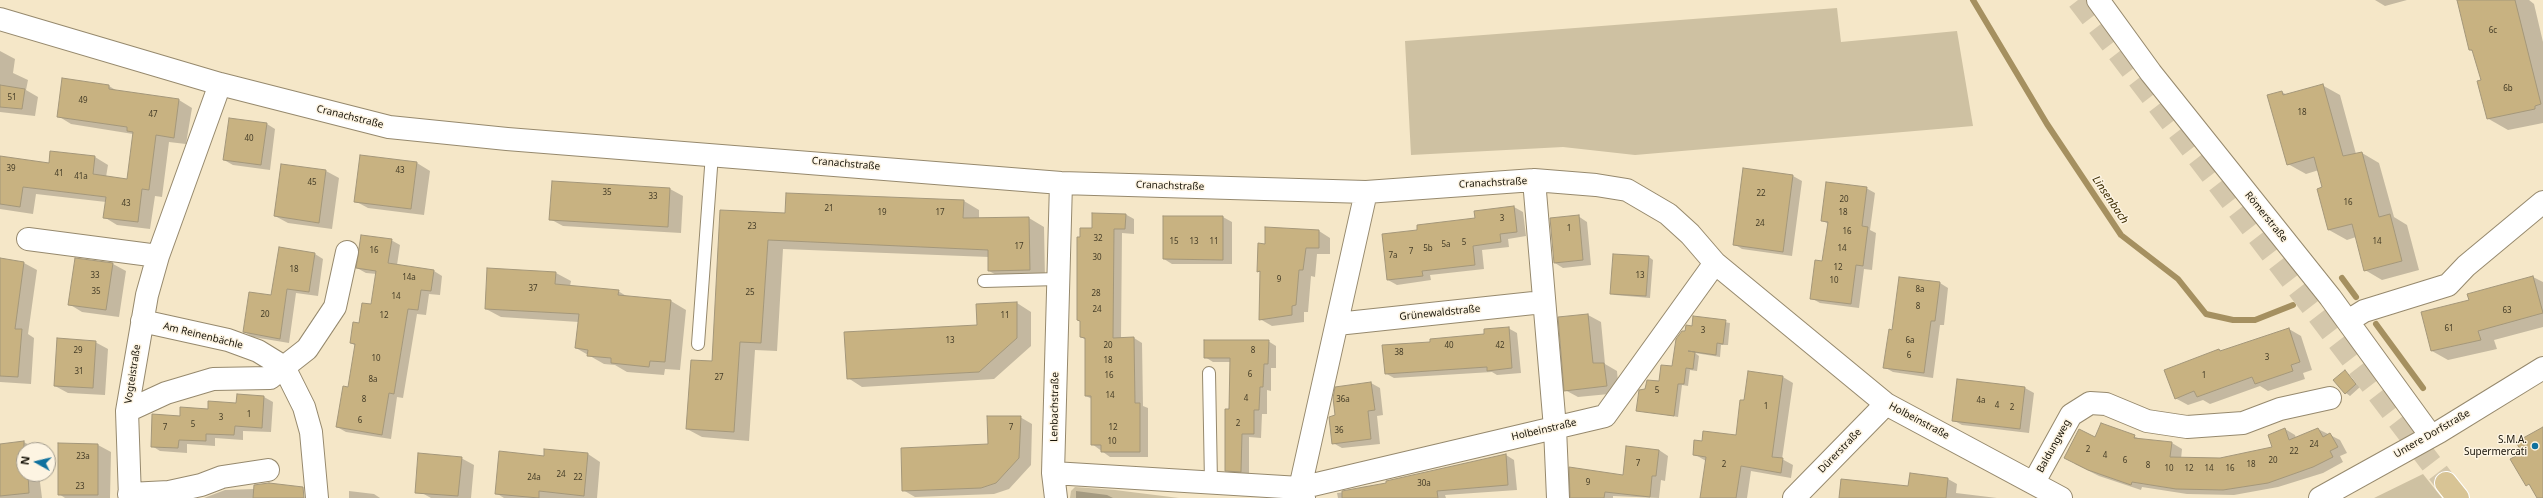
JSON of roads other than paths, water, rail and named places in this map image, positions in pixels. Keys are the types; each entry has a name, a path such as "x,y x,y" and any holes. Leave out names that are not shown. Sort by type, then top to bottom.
{"street":[{"name":"Römerstraße","path":"2098,0 2150,73 2348,320 2431,436"},
{"name":"Cranachstraße","path":"0,19 220,84 389,127 507,139 712,154 1060,183 1366,192 1534,180 1596,185 1627,190"},
{"name":"Vogteistraße","path":"220,84 158,256 142,321 127,411 129,496 169,492 201,485 222,477 268,470"},
{"path":"1534,180 1543,302 1556,428 1558,498"},
{"name":"Lenbachstraße","path":"1056,498 1053,473 1060,183"},
{"name":"Holbeinstraße","path":"1627,190 1668,214 1690,234 1715,263 1886,404 2034,482 2061,498"},
{"path":"1053,473 1211,483 1302,493 1366,192"},
{"path":"2348,320 2364,311 2448,285 2466,266 2543,202"},
{"path":"28,239 158,256"},
{"path":"127,411 189,385 213,379 270,378 307,349 335,307 346,252"},
{"name":"Holbeinstraße","path":"1302,493 1605,416 1715,263"},
{"name":"Grünewaldstraße","path":"1337,324 1543,302"},
{"name":"Am Reinenbächle","path":"142,321 228,340 258,351 284,367"},
{"path":"284,367 304,407 311,432 317,498"},
{"name":"Untere Dorfstraße","path":"2320,498 2431,436 2543,368"},
{"name":"Baldungweg","path":"2034,482 2071,415 2090,404 2106,404 2147,421 2181,426 2203,426 2243,423 2280,409 2330,398"},
{"name":"Dürerstraße","path":"1794,498 1886,404"}],"lane":[{"path":"698,344 712,154"},
{"path":"984,281 1058,280"},
{"path":"1209,373 1211,483"}],"waterway":[{"name":"Linsenbach","path":"1973,0 2047,124 2121,235 2178,279 2206,314 2233,320 2255,320 2293,305"},
{"path":"2342,278 2356,297"},
{"path":"2376,324 2423,388"}],"tunnel":[{"path":"2078,0 2446,483"}],"place":[{"name":"S.M.A. Supermercati","path":"2535,446"}]}
